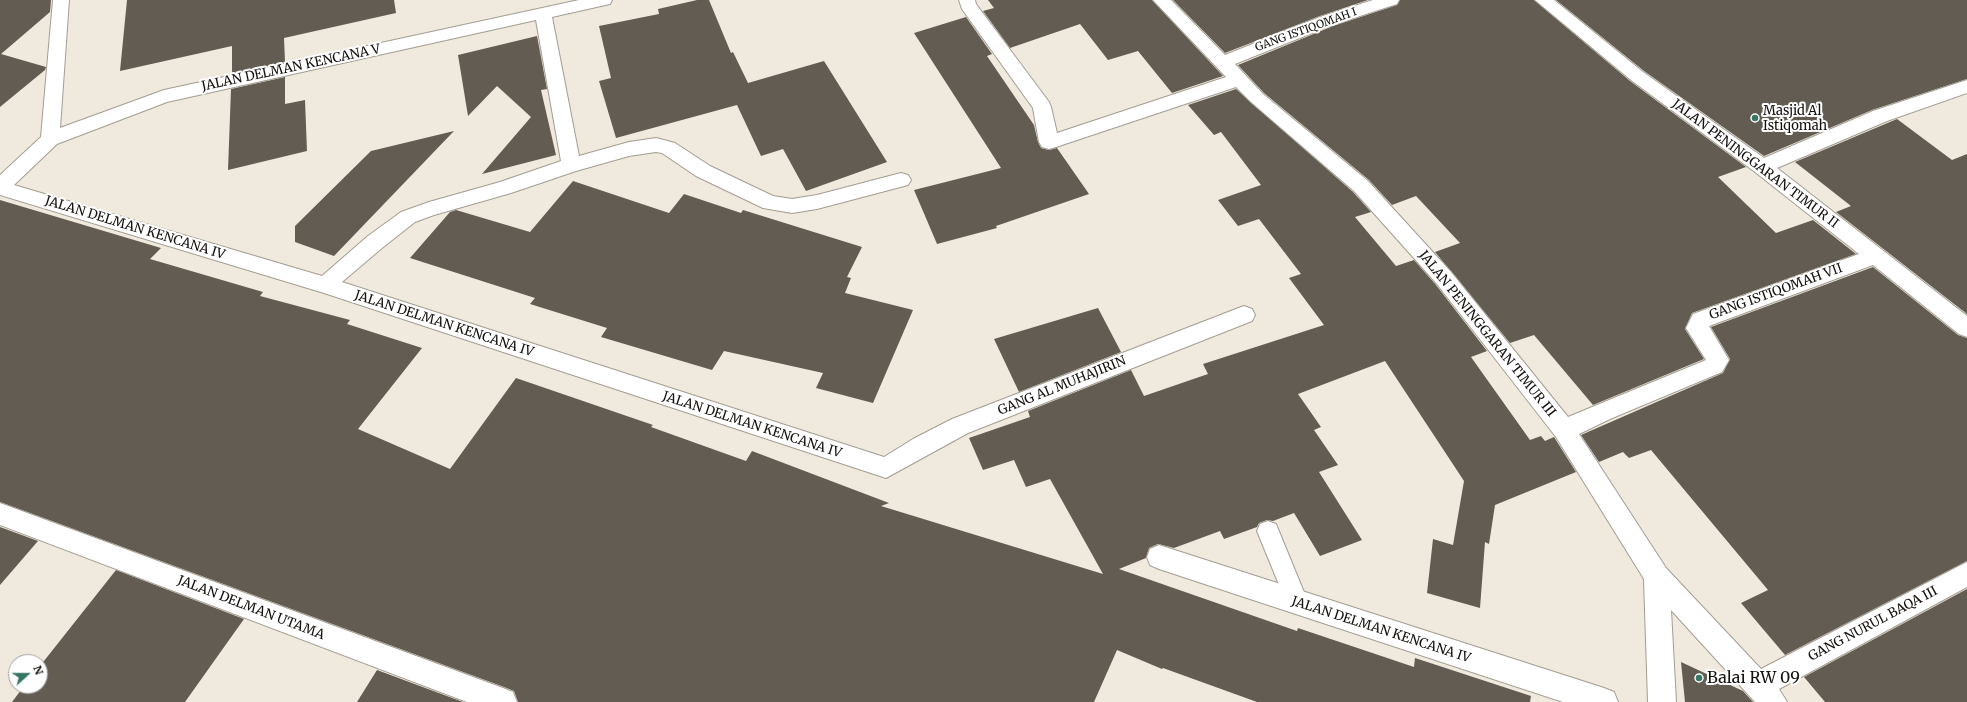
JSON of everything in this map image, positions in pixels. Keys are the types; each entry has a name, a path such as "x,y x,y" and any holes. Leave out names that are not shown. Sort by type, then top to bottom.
{"street":[{"path":"50,139 61,0"},
{"name":"JALAN DELMAN KENCANA V","path":"0,187 50,139 110,115 164,96 604,0"},
{"path":"967,0 968,5 1042,107 1049,142 1238,80"},
{"name":"JALAN PENINGGARAN TIMUR III","path":"1161,0 1238,80 1361,186 1444,278 1564,430 1657,576 1765,694"},
{"name":"GANG ISTIQOMAH I","path":"1221,62 1326,21 1391,0"},
{"name":"JALAN PENINGGARAN TIMUR II","path":"1543,0 1637,76 1762,167 1967,328"},
{"path":"543,13 571,165"},
{"path":"1762,167 1880,116 1967,86"},
{"path":"325,285 375,242 408,217 429,209 504,188 571,165 629,149 656,145 668,148 703,171 770,203 792,206 817,202 901,180"},
{"name":"JALAN DELMAN KENCANA IV","path":"0,187 325,285 886,468"},
{"name":"GANG ISTIQOMAH VII","path":"1564,430 1602,412 1714,366 1718,360 1697,328 1701,320 1876,256"},
{"name":"GANG AL MUHAJIRIN","path":"886,468 921,446 960,426 1244,315"},
{"name":"JALAN DELMAN UTAMA","path":"0,514 503,702"},
{"name":"JALAN DELMAN KENCANA IV","path":"1158,557 1604,702"},
{"name":"GANG NURUL BAQA III","path":"1765,694 1967,574"},
{"path":"1657,576 1662,702"}],"lane":[{"path":"1268,531 1297,602"}],"building":[{"path":"0,0 51,0 50,12 1,54 46,67 45,70 0,107"},
{"path":"127,0 394,0 396,13 284,38 285,62 232,74 232,46 120,71"},
{"path":"697,0 709,0 731,53 733,52 748,83 824,61 887,162 806,191 783,149 761,156 737,105 616,138 599,81 611,78 599,26 659,14 658,9"},
{"path":"988,0 1152,0 1223,76 1172,93 1138,51 1108,60 1080,24 1010,48 983,11 994,8"},
{"path":"1173,0 1368,0 1320,16 1225,53"},
{"path":"1400,0 1534,0 1630,81 1746,167 1718,177 1776,233 1813,220 1856,254 1692,313 1685,329 1704,359 1593,405 1534,335 1510,343 1435,252 1460,243 1416,196 1392,205 1369,180 1264,93 1238,65 1333,26 1397,5"},
{"path":"1556,0 1967,0 1967,79 1872,110 1764,156 1644,71"},
{"path":"966,17 992,54 987,56 1034,125 1041,148 1049,150 1057,148 1089,194 996,226 997,228 937,244 914,190 1001,168 914,33"},
{"path":"537,36 547,89 541,90 556,155 482,174 531,117 497,86 468,116 458,55"},
{"path":"285,77 285,104 305,100 307,151 228,170 231,89"},
{"path":"1236,89 1353,192 1371,212 1355,217 1396,266 1414,260 1436,285 1487,351 1471,357 1530,440 1541,436 1545,441 1554,437 1576,472 1495,505 1489,544 1485,542 1480,608 1427,593 1433,539 1453,545 1464,481 1385,361 1298,394 1321,427 1314,430 1338,465 1319,472 1362,540 1320,556 1294,513 1273,521 1267,520 1259,523 1257,527 1224,539 1220,531 1174,548 1158,544 1149,548 1146,558 1119,569 1297,631 1298,628 1414,667 1415,658 1531,696 1530,702 1257,702 1163,668 1162,669 1117,650 1094,702 518,702 514,691 504,687 0,502 0,200 161,248 150,259 263,292 260,296 350,320 347,324 422,348 358,429 450,469 516,378 653,425 651,427 746,461 752,451 889,503 881,506 1103,574 1050,479 1026,487 1014,460 983,470 969,438 1030,417 1028,411 1131,370 1144,396 1208,374 1203,364 1324,325 1289,278 1301,274 1259,219 1238,226 1218,200 1261,185 1221,132 1214,135 1188,105"},
{"path":"1897,119 1952,160 1967,154 1967,314 1836,212 1851,206 1795,162"},
{"path":"454,131 334,256 295,242 295,226 371,151"},
{"path":"573,181 669,213 684,194 741,213 743,210 862,247 847,277 851,278 845,293 913,310 873,403 816,388 823,373 724,351 712,370 601,337 607,328 530,304 535,298 410,258 450,212 456,210 530,232"},
{"path":"1873,267 1958,335 1967,338 1967,561 1785,655 1741,603 1768,590 1651,450 1629,458 1623,452 1599,462 1581,435 1723,373 1730,359 1711,327"},
{"path":"1098,308 1121,352 1019,392 994,339"},
{"path":"0,527 38,541 0,585"},
{"path":"116,570 244,619 185,702 12,702 18,694 48,694 48,656"},
{"path":"1967,589 1967,702 1825,702 1804,677"},
{"name":"Balai RW 09","path":"1681,662 1743,691 1753,702 1685,702"},
{"path":"377,670 463,702 357,702"}],"place":[{"name":"Masjid Al Istiqomah","path":"1755,118"},
{"name":"Balai RW 09","path":"1699,678"}]}
